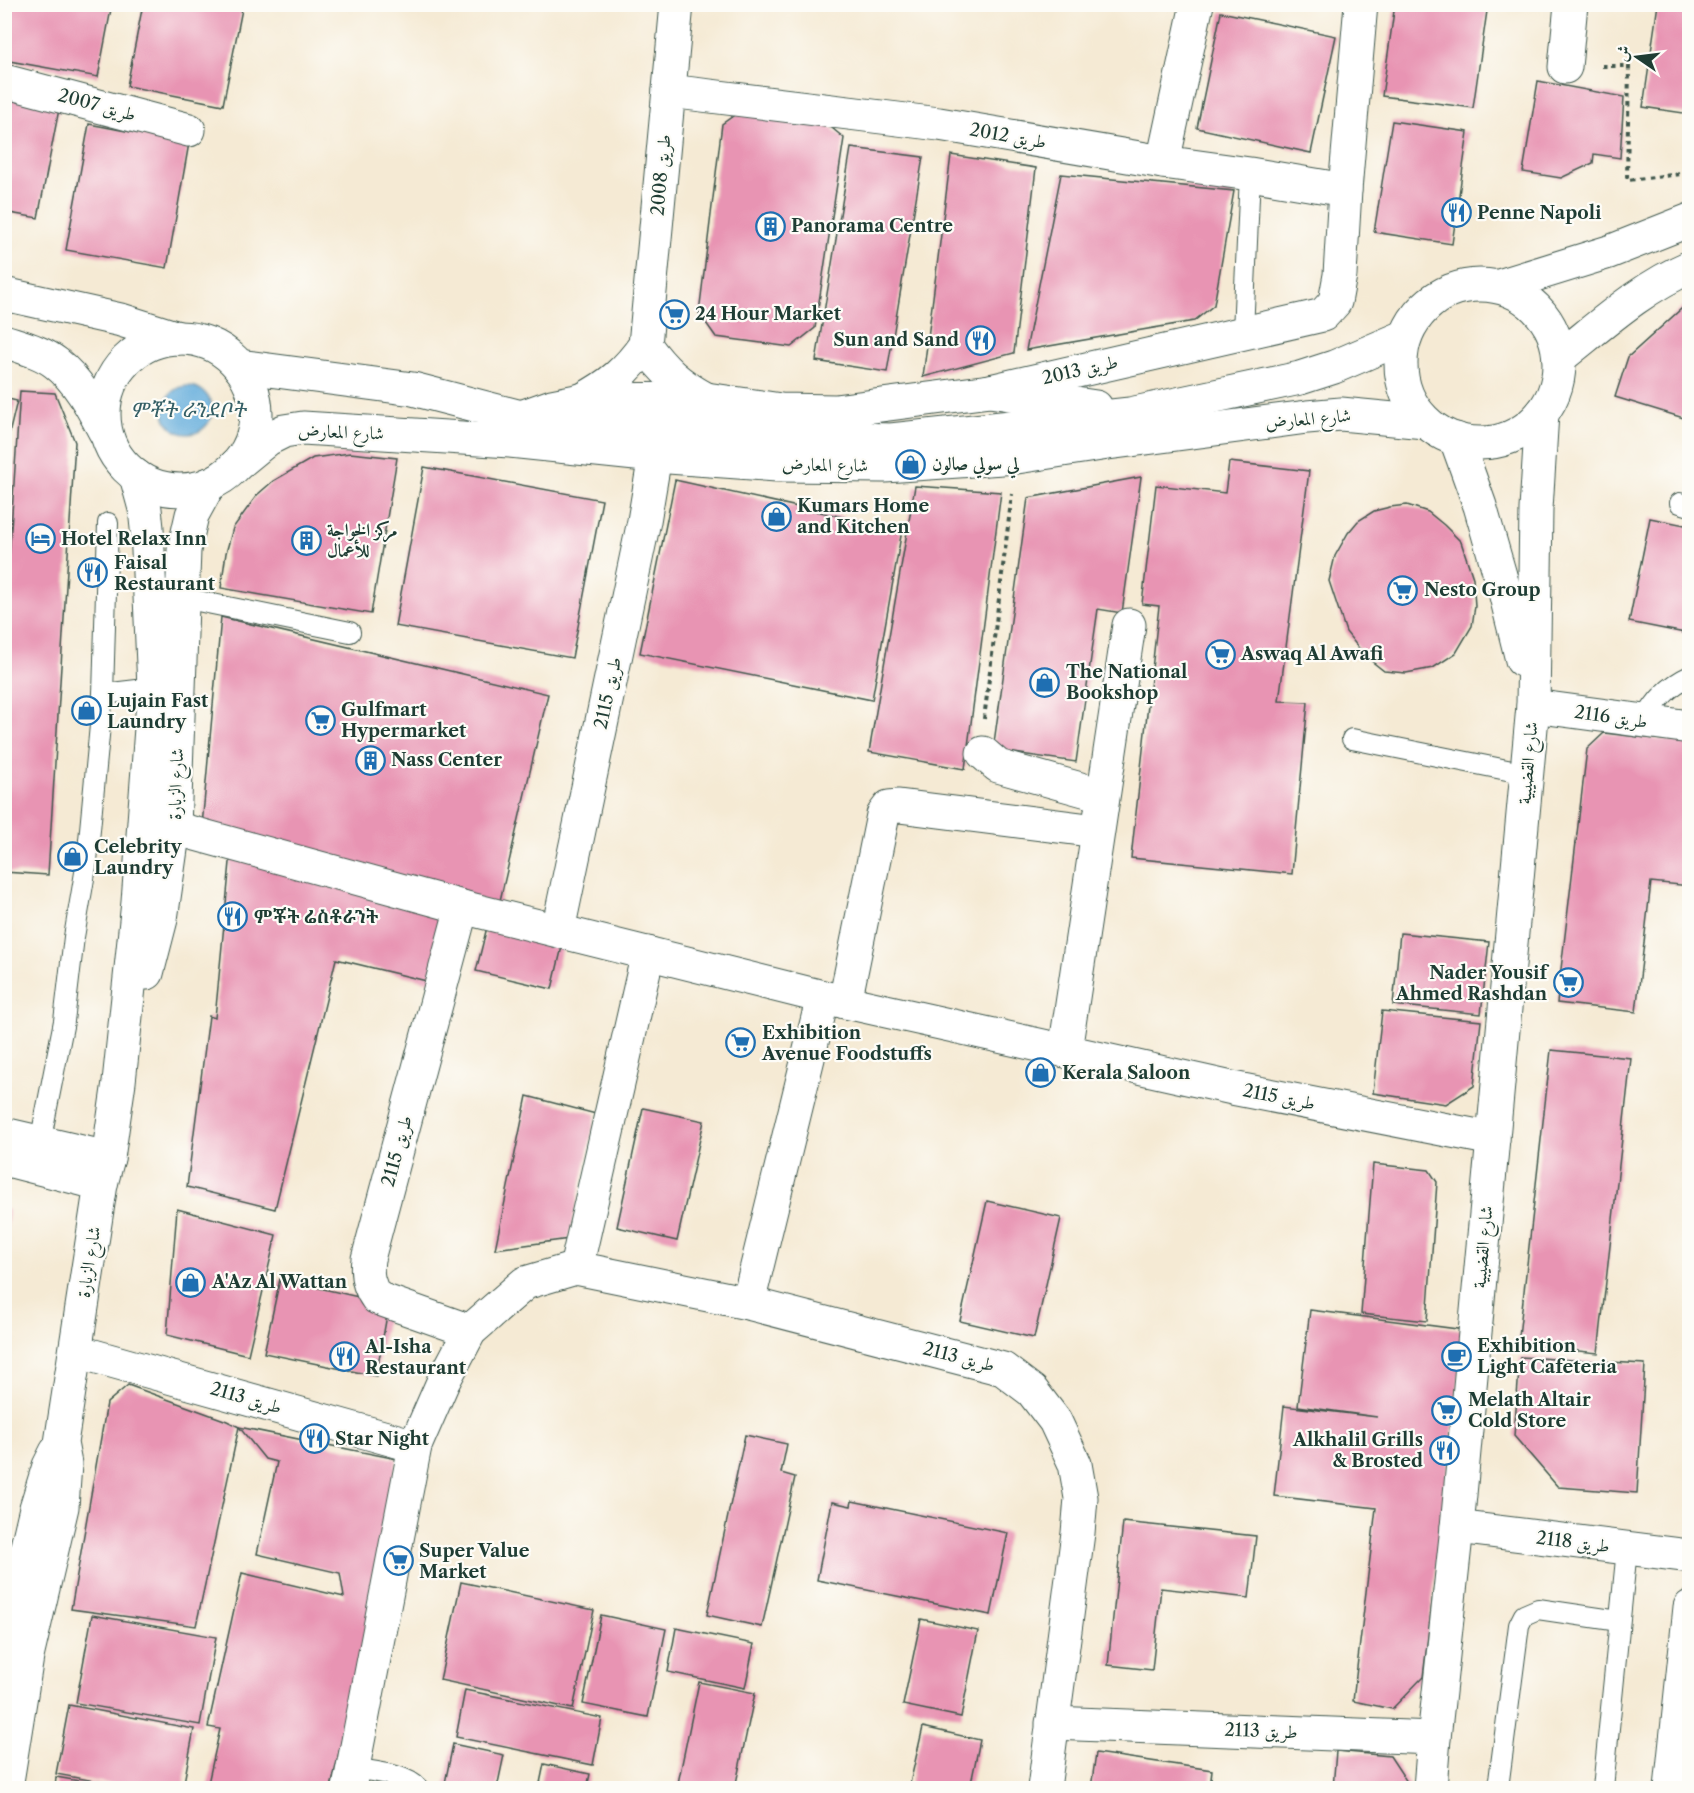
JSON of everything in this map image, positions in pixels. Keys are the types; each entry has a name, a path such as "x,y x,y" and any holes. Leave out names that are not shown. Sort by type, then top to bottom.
{"street":[{"name":"طريق 2008","path":"645,345 677,4"},
{"path":"1162,162 1197,4"},
{"name":"طريق 2013","path":"521,417 552,406 582,400 706,399 782,410 835,411 990,390 1323,315 1335,302 1340,274 1361,4"},
{"path":"1565,67 1571,4"},
{"name":"طريق 2007","path":"4,81 189,130"},
{"name":"طريق 2012","path":"669,91 939,124 1345,190"},
{"path":"1499,286 1609,252 1689,220"},
{"path":"1559,358 1638,296 1672,274 1689,267"},
{"path":"1471,284 1499,286 1513,291 1536,307 1552,330 1559,358 1556,387 1542,412 1521,432 1490,443 1456,440 1425,422 1407,396 1402,382 1401,366 1404,337 1423,308 1445,292 1471,284"},
{"path":"4,294 89,312 178,338 192,339 212,345 229,356 247,377 253,392 255,408 255,424 251,439 244,454 222,475 194,489 162,488 136,476 118,458 87,398 56,363 34,351 4,341"},
{"name":"شارع المعارض","path":"239,366 413,389 521,417 782,437 891,440 1130,414 1300,378 1334,367 1404,337"},
{"path":"107,436 105,404 116,374 137,351 151,344 178,338"},
{"path":"582,400 618,378 645,345 671,377 706,399"},
{"path":"990,390 1025,397 1079,403 1130,414"},
{"name":"شارع القضيبية","path":"1430,1788 1457,1527 1533,706 1536,509 1542,412"},
{"name":"شارع المعارض","path":"222,475 268,440 284,431 303,428 510,441 655,456 777,465 885,466 1017,457 1108,443 1341,414 1425,422"},
{"name":"شارع القضيبية","path":"1456,440 1480,506 1506,596 1533,706"},
{"name":"طريق 2115","path":"558,930 644,521 655,456"},
{"name":"شارع الزبارة","path":"119,1082 161,919 174,828 184,550 187,531 192,515 222,475"},
{"name":"شارع الزبارة","path":"6,1788 13,1641 62,1507 65,1464 62,1443 119,1082 138,902 154,688 147,528 145,509 136,476"},
{"path":"1065,1051 1129,625"},
{"name":"طريق 2116","path":"1533,706 1689,727"},
{"path":"983,753 998,766 1102,795"},
{"path":"748,1303 834,999 883,815 889,807 899,806 1097,831"},
{"name":"طريق 2115","path":"174,828 462,907 834,999 1232,1088 1493,1139"},
{"name":"طريق 2115","path":"462,907 367,1270 371,1290 377,1298 470,1331"},
{"path":"576,1268 648,953"},
{"path":"4,1134 27,1156 105,1171"},
{"name":"طريق 2113","path":"351,1778 415,1446 443,1382 470,1331 525,1283 576,1268 748,1303 1004,1369 1032,1391 1055,1421 1076,1464 1081,1498 1044,1788"},
{"name":"طريق 2113","path":"76,1351 415,1446"},
{"name":"طريق 2118","path":"1457,1527 1689,1556"},
{"path":"1671,1788 1689,1607"},
{"name":"طريق 2113","path":"1052,1723 1434,1738"}],"lane":[{"path":"1243,332 1250,174"},
{"path":"27,1156 64,1020 74,937 87,861 102,694 108,523"},
{"path":"183,597 351,632"},
{"path":"1644,721 1662,695 1673,685 1689,676"},
{"path":"102,694 154,688"},
{"path":"1352,739 1527,774"},
{"path":"1603,1788 1627,1549"},
{"path":"1498,1788 1519,1625 1524,1615 1538,1609 1619,1621"},
{"path":"351,1778 402,1777 418,1788"}],"path":[{"path":"1565,67 1629,66 1627,180 1689,173"},
{"path":"983,753 982,732 1017,457"}],"water":[{"name":"ምቾት ራንደቦት","path":"183,386 193,386 208,396 212,410 208,424 202,430 193,434 183,434 168,424 164,415 164,405 174,390"}],"building":[{"path":"12,4 112,4 98,77 4,60 4,41"},
{"path":"143,4 243,4 223,105 127,86"},
{"path":"1395,4 1488,4 1473,108 1382,96"},
{"path":"1658,4 1690,4 1690,114 1643,107"},
{"path":"1221,12 1336,36 1311,153 1197,128"},
{"path":"1538,81 1624,97 1620,158 1594,154 1593,163 1561,178 1523,172"},
{"path":"4,88 60,104 38,218 4,212"},
{"name":"Panorama Centre","path":"743,109 821,119 844,138 815,328 791,347 716,337 699,313 722,124"},
{"path":"1392,121 1468,132 1452,244 1374,232"},
{"path":"89,124 189,143 167,268 66,250"},
{"path":"851,148 923,157 887,372 816,361"},
{"path":"951,155 1036,168 1014,353 923,377"},
{"path":"1061,174 1234,191 1214,305 1194,321 1026,350"},
{"path":"1690,301 1690,420 1615,397 1628,357"},
{"name":"Hotel Relax Inn","path":"20,391 55,393 75,442 48,875 4,872 4,636"},
{"path":"4,398 17,401 5,451 4,451"},
{"name":"مركز الخواجة للأعمال","path":"350,453 397,458 371,614 221,588 226,553 233,528 257,495 273,481 313,458"},
{"name":"Aswaq Al Awafi","path":"1229,462 1309,471 1279,701 1308,702 1292,874 1131,858 1159,606 1142,604 1156,485 1225,493"},
{"path":"424,467 602,500 572,658 395,626"},
{"name":"The National Bookshop","path":"1141,477 1122,613 1098,609 1076,762 993,750 1028,498"},
{"path":"675,480 902,530 872,700 640,653"},
{"path":"915,486 1001,492 965,769 869,752"},
{"name":"Nesto Group","path":"1407,505 1428,512 1461,542 1473,578 1475,606 1472,626 1456,653 1433,668 1406,673 1384,671 1365,656 1346,632 1329,581 1335,556 1358,521 1374,511"},
{"path":"1650,518 1690,526 1690,634 1629,622"},
{"name":"Nass Center","path":"221,617 548,694 499,905 202,826"},
{"path":"1604,733 1690,743 1690,886 1651,882 1636,1012 1557,1003 1587,749"},
{"path":"231,852 444,904 439,984 336,959 275,1209 187,1187 209,1016 215,1018"},
{"path":"487,927 565,934 552,989 476,971"},
{"path":"1400,933 1489,942 1481,1014 1393,1005"},
{"path":"1382,1011 1481,1021 1474,1086 1446,1104 1373,1093"},
{"path":"1551,1050 1631,1058 1598,1353 1518,1345"},
{"path":"527,1096 596,1114 569,1239 495,1249"},
{"path":"643,1108 704,1121 677,1241 617,1227"},
{"path":"1373,1164 1429,1170 1437,1182 1427,1321 1361,1314"},
{"path":"987,1201 1061,1218 1034,1338 960,1321"},
{"path":"4,1209 9,1210 6,1240 4,1240"},
{"path":"177,1209 276,1235 248,1355 167,1335"},
{"path":"280,1279 389,1304 376,1376 264,1353"},
{"path":"1310,1310 1465,1330 1423,1677 1392,1709 1353,1701 1376,1508 1274,1496 1284,1406 1377,1417 1298,1406"},
{"path":"1520,1357 1645,1364 1637,1493 1558,1487 1514,1436"},
{"path":"128,1385 239,1427 196,1626 71,1609 107,1403"},
{"path":"239,1427 397,1459 372,1603 331,1788 207,1788 220,1729 208,1727 242,1573 344,1597 340,1573 257,1554 277,1462 265,1459"},
{"path":"745,1435 787,1444 781,1473 795,1477 762,1627 707,1615"},
{"path":"852,1501 1008,1533 991,1615 817,1580 832,1502 851,1506"},
{"path":"1123,1522 1256,1536 1249,1598 1161,1588 1152,1670 1108,1665"},
{"path":"461,1582 594,1610 573,1709 440,1680"},
{"path":"92,1615 216,1637 200,1725 76,1703"},
{"path":"601,1615 666,1629 648,1717 583,1704"},
{"path":"921,1619 978,1631 961,1717 903,1705"},
{"path":"676,1628 754,1644 745,1688 668,1672"},
{"path":"699,1682 755,1693 735,1788 677,1788"},
{"path":"465,1690 602,1718 593,1765 456,1737"},
{"path":"69,1705 194,1729 183,1788 133,1788 56,1774"},
{"path":"923,1727 980,1740 970,1788 909,1788"},
{"path":"453,1744 504,1755 497,1788 444,1788"},
{"path":"1336,1751 1390,1756 1411,1788 1333,1788"},
{"path":"1096,1753 1212,1770 1210,1788 1091,1788"},
{"path":"544,1764 590,1774 587,1788 539,1788"},
{"path":"56,1777 114,1787 55,1788"}],"place":[{"name":"Penne Napoli","path":"1456,213"},
{"name":"Panorama Centre","path":"770,226"},
{"name":"24 Hour Market","path":"674,314"},
{"name":"Sun and Sand","path":"980,340"},
{"name":"لي سولي صالون","path":"911,464"},
{"name":"Kumars Home and Kitchen","path":"776,516"},
{"name":"Hotel Relax Inn","path":"40,539"},
{"name":"مركز الخواجة للأعمال","path":"306,540"},
{"name":"Faisal Restaurant","path":"93,573"},
{"name":"Nesto Group","path":"1403,590"},
{"name":"Aswaq Al Awafi","path":"1220,654"},
{"name":"The National Bookshop","path":"1045,682"},
{"name":"Lujain Fast Laundry","path":"86,711"},
{"name":"Gulfmart Hypermarket","path":"320,720"},
{"name":"Nass Center","path":"370,760"},
{"name":"Celebrity Laundry","path":"73,857"},
{"name":"ምቾት ሬስቶራንት","path":"233,917"},
{"name":"Nader Yousif Ahmed Rashdan","path":"1568,983"},
{"name":"Exhibition Avenue Foodstuffs","path":"741,1043"},
{"name":"Kerala Saloon","path":"1041,1073"},
{"name":"A'Az Al Wattan","path":"191,1282"},
{"name":"Exhibition Light Cafeteria","path":"1456,1356"},
{"name":"Al-Isha Restaurant","path":"344,1357"},
{"name":"Melath Altair Cold Store","path":"1447,1410"},
{"name":"Star Night","path":"314,1439"},
{"name":"Alkhalil Grills & Brosted","path":"1444,1450"},
{"name":"Super Value Market","path":"398,1561"}]}
